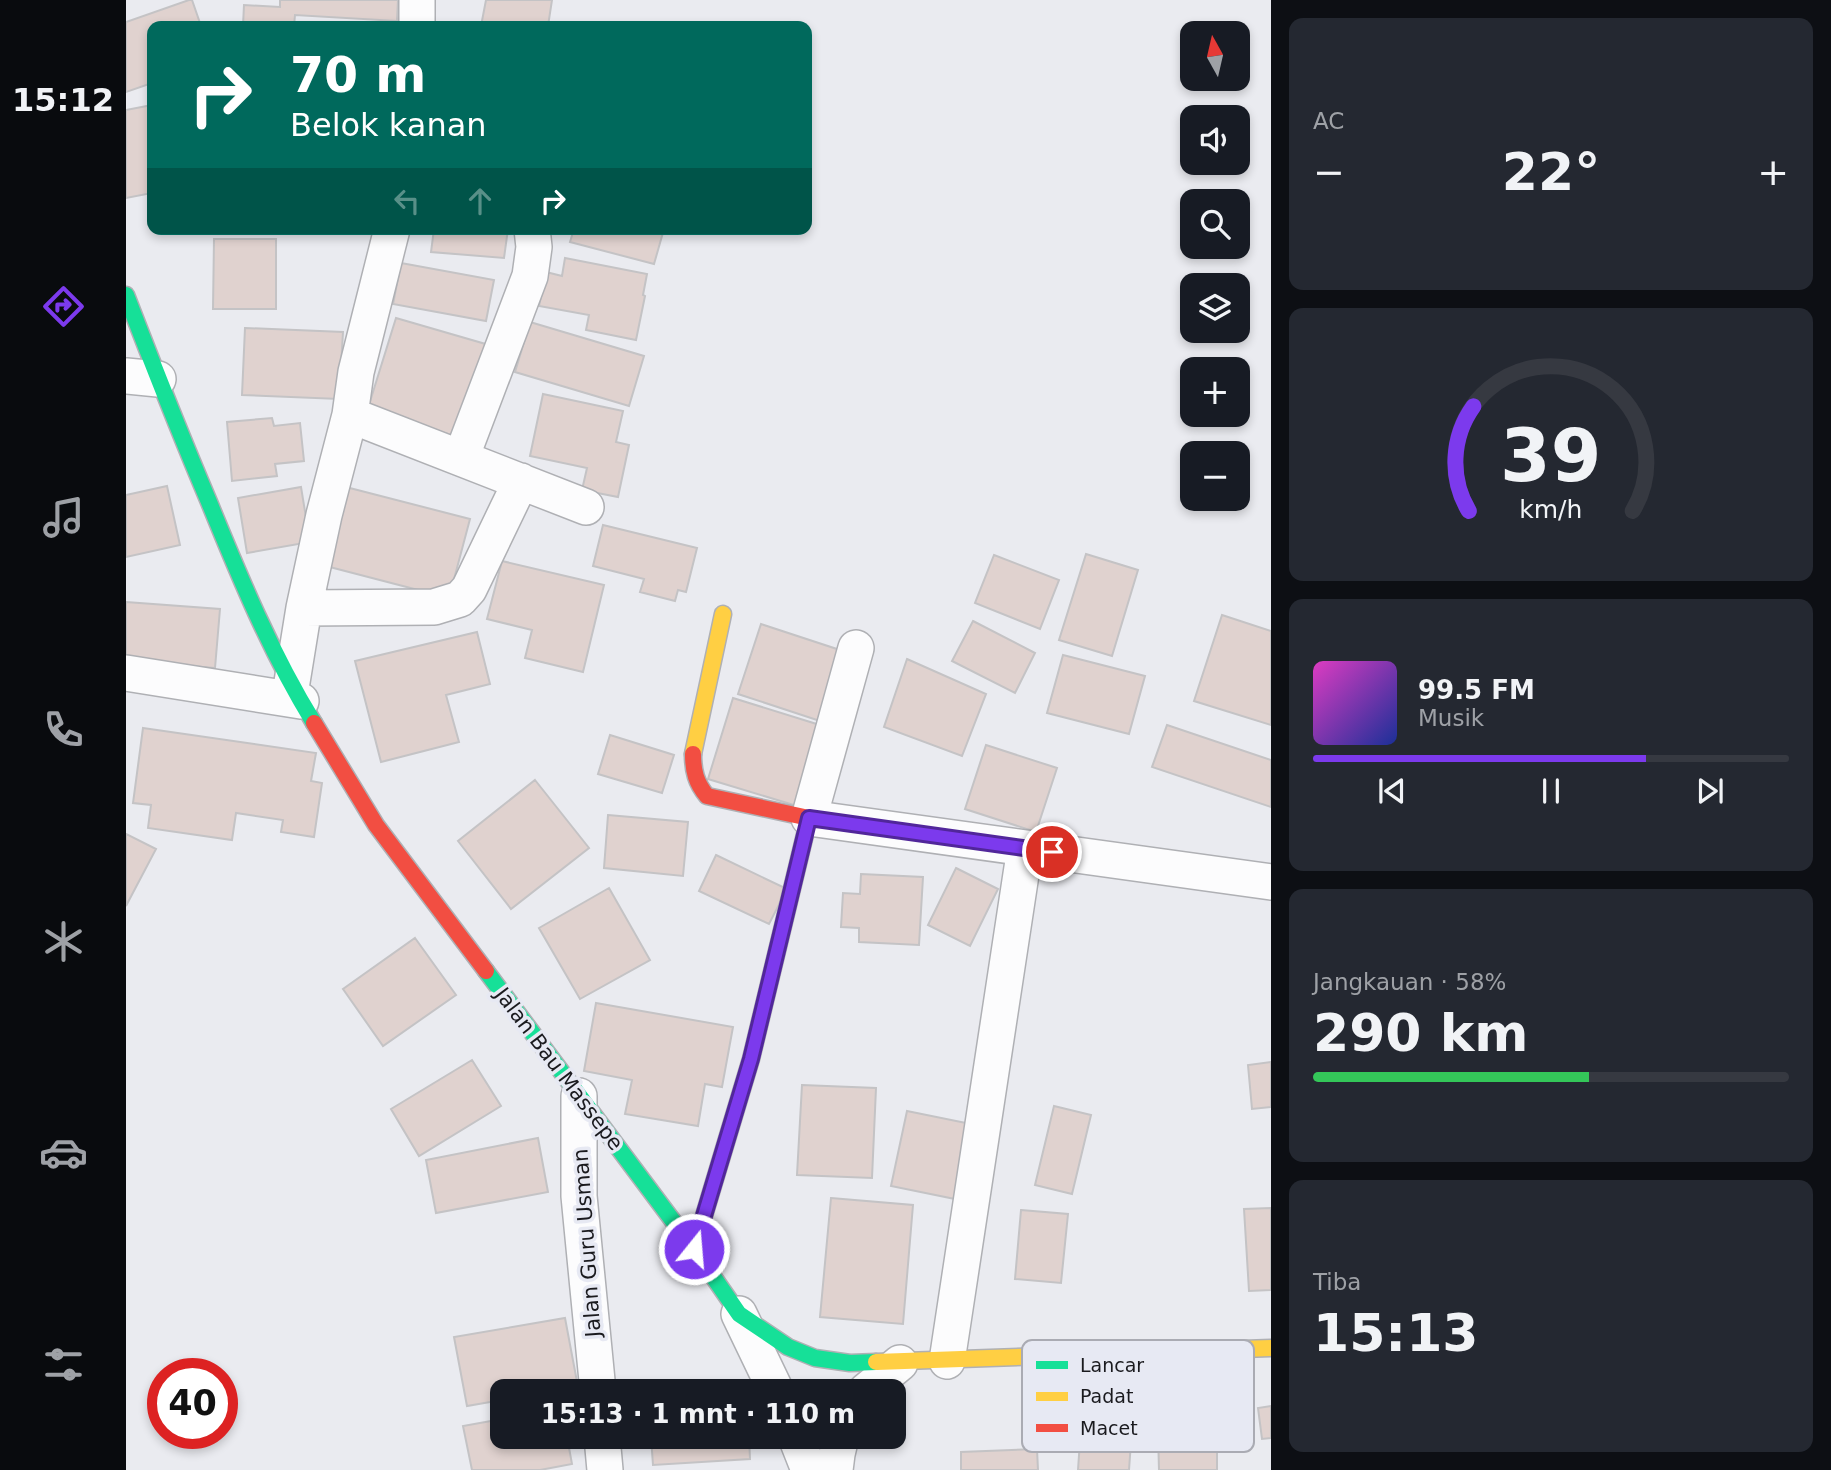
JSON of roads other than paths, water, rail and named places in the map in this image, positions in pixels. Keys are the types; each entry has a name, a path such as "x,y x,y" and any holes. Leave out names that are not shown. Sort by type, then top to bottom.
{"main road":[{"name":"Jalan Bau Massepe","path":"126,295 142,378 296,692 376,825 694,1249 739,1314"},
{"path":"694,1249 751,1059 809,818 707,796 697,785 692,769 693,751 723,614"},
{"path":"739,1314 788,1347 815,1358 850,1363 900,1363 1022,1358"}],"street":[{"path":"417,0 417,21"},
{"path":"126,673 296,692 304,608 324,515 350,415 356,372 390,235"},
{"path":"461,458 530,276 534,247 533,235"},
{"path":"350,415 586,507"},
{"path":"304,608 434,607 460,599 469,589 521,481"},
{"path":"856,648 809,818 1271,882"},
{"path":"947,1361 1025,848"},
{"name":"Jalan Guru Usman","path":"579,1096 579,1196 596,1379"},
{"path":"739,1314 770,1379"},
{"path":"881,1379 900,1363"},
{"path":"603,1449 605,1470"},
{"path":"801,1449 809,1470"},
{"path":"835,1470 839,1449"}]}
